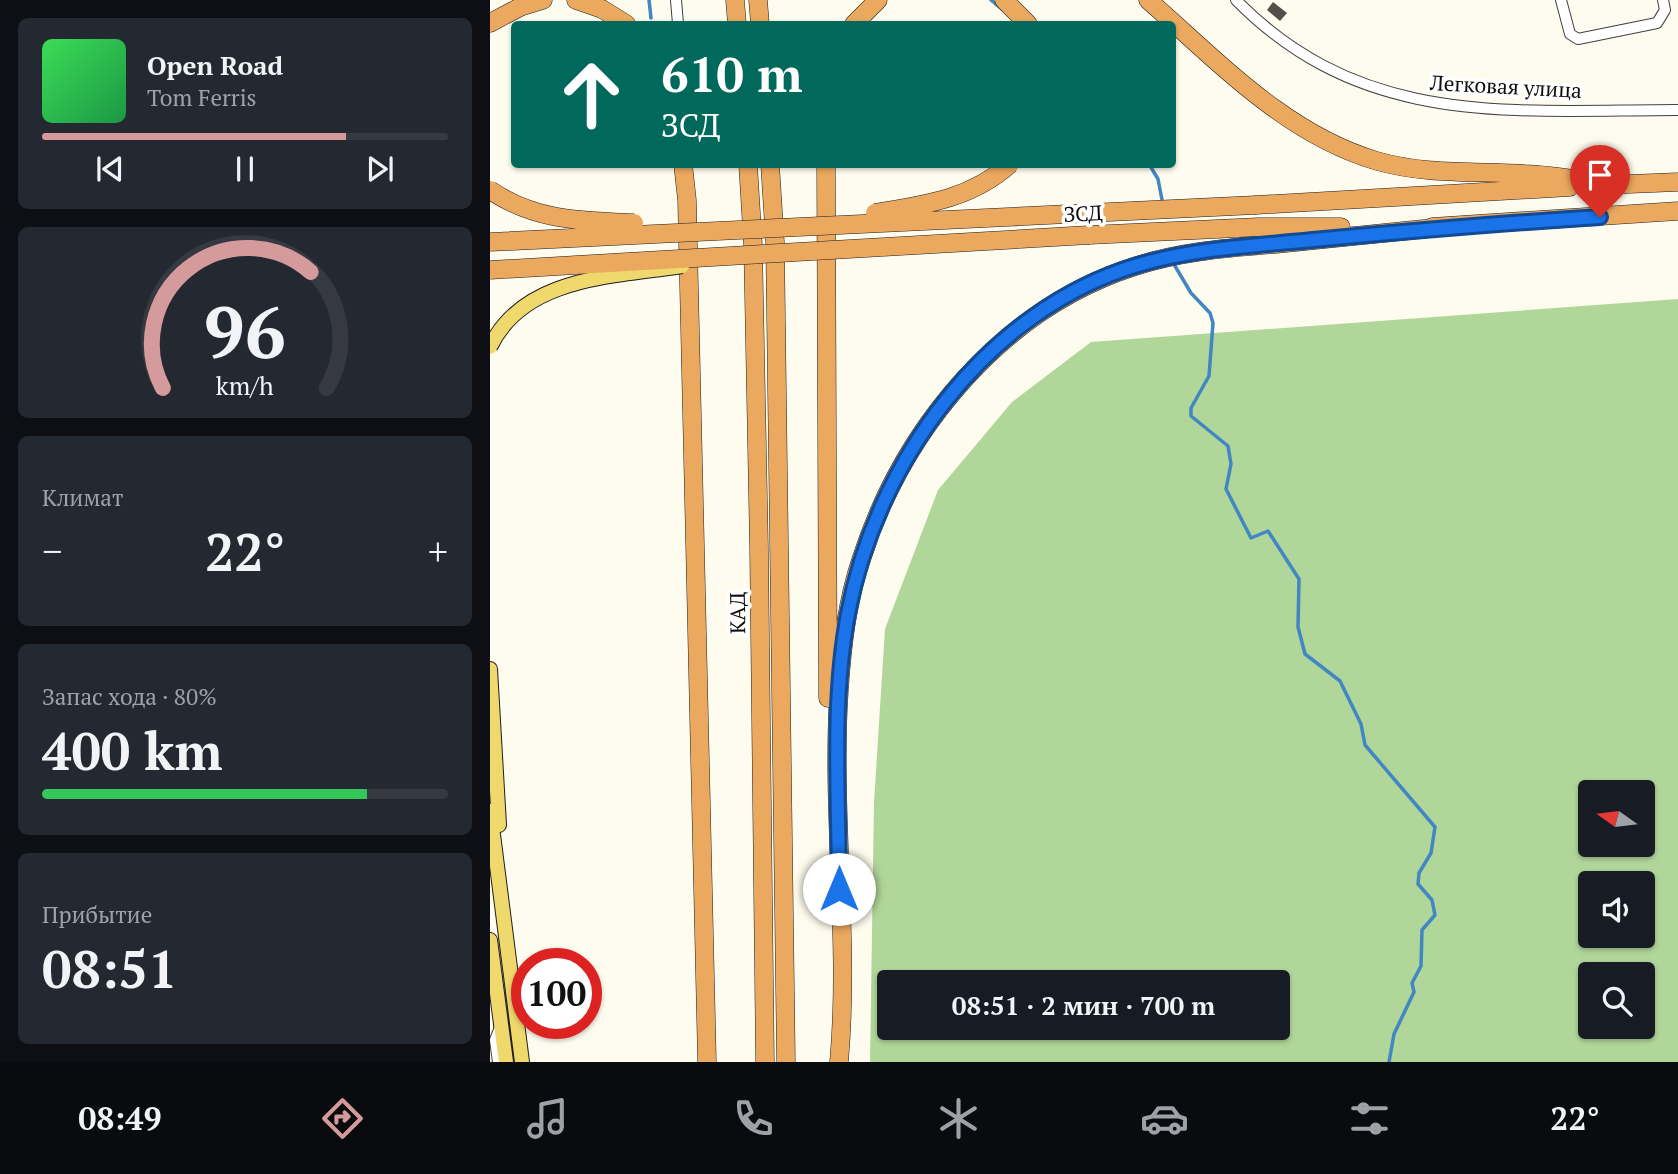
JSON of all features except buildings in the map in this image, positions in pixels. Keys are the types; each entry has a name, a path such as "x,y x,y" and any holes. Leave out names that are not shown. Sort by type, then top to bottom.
{"highway":[{"path":"490,23 520,7 542,0"},
{"path":"576,0 602,9 621,21"},
{"path":"735,0 737,21"},
{"path":"758,0 760,21"},
{"path":"857,21 878,0"},
{"path":"1004,0 1025,21"},
{"path":"1148,0 1172,21"},
{"path":"1176,24 1275,110 1303,128 1350,151 1378,161 1436,172 1526,174 1615,185"},
{"path":"684,168 707,1062"},
{"name":"КАД","path":"748,168 753,245 758,493 765,1062"},
{"name":"КАД","path":"770,168 775,242 786,1062"},
{"path":"826,168 829,1062"},
{"path":"802,226 938,202 977,188 1004,168"},
{"name":"ЗСД","path":"490,242 732,228 1256,205 1678,181"},
{"path":"490,190 522,209 563,220 732,228"},
{"name":"ЗСД","path":"490,270 1443,227 1678,211"},
{"path":"839,1062 838,731 845,630 854,583 870,535 899,472 936,414 984,358 1025,323 1062,298 1137,266 1259,236"}],"main road":[{"path":"490,347 497,334 520,308 552,290 585,281 732,257"},
{"path":"490,669 502,896"},
{"path":"490,811 524,1062"},
{"path":"490,940 506,1062"},
{"path":"701,1062 706,1021"}],"street":[{"path":"676,0 678,21"},
{"name":"Легковая улица","path":"1236,0 1287,45 1325,68 1356,82 1412,100 1480,108 1678,110"},
{"path":"1561,0 1570,34 1578,39 1657,23 1664,5 1678,8"},
{"path":"498,1062 495,1040 502,1025"}],"green space":[{"path":"1678,299 1678,1062 870,1062 874,802 885,629 938,490 1012,402 1091,342"}],"waterway":[{"path":"649,0 651,18"},
{"path":"991,0 1003,10"},
{"path":"1151,168 1158,179 1163,205"},
{"path":"1172,261 1191,293 1210,313 1213,323 1209,376 1191,408 1191,416 1228,446 1231,464 1226,489 1251,538 1268,531 1299,579 1298,627 1305,654 1340,681 1361,724 1365,745 1435,827 1431,853 1419,873 1418,884 1432,900 1435,915 1422,930 1421,966 1412,983 1414,992 1394,1034 1389,1062"}],"route":[{"path":"839,889 839,693 843,644 854,583 870,535 899,472 936,414 958,385 984,358 1025,323 1062,298 1111,275 1164,259 1214,249 1443,227 1600,217"}]}
